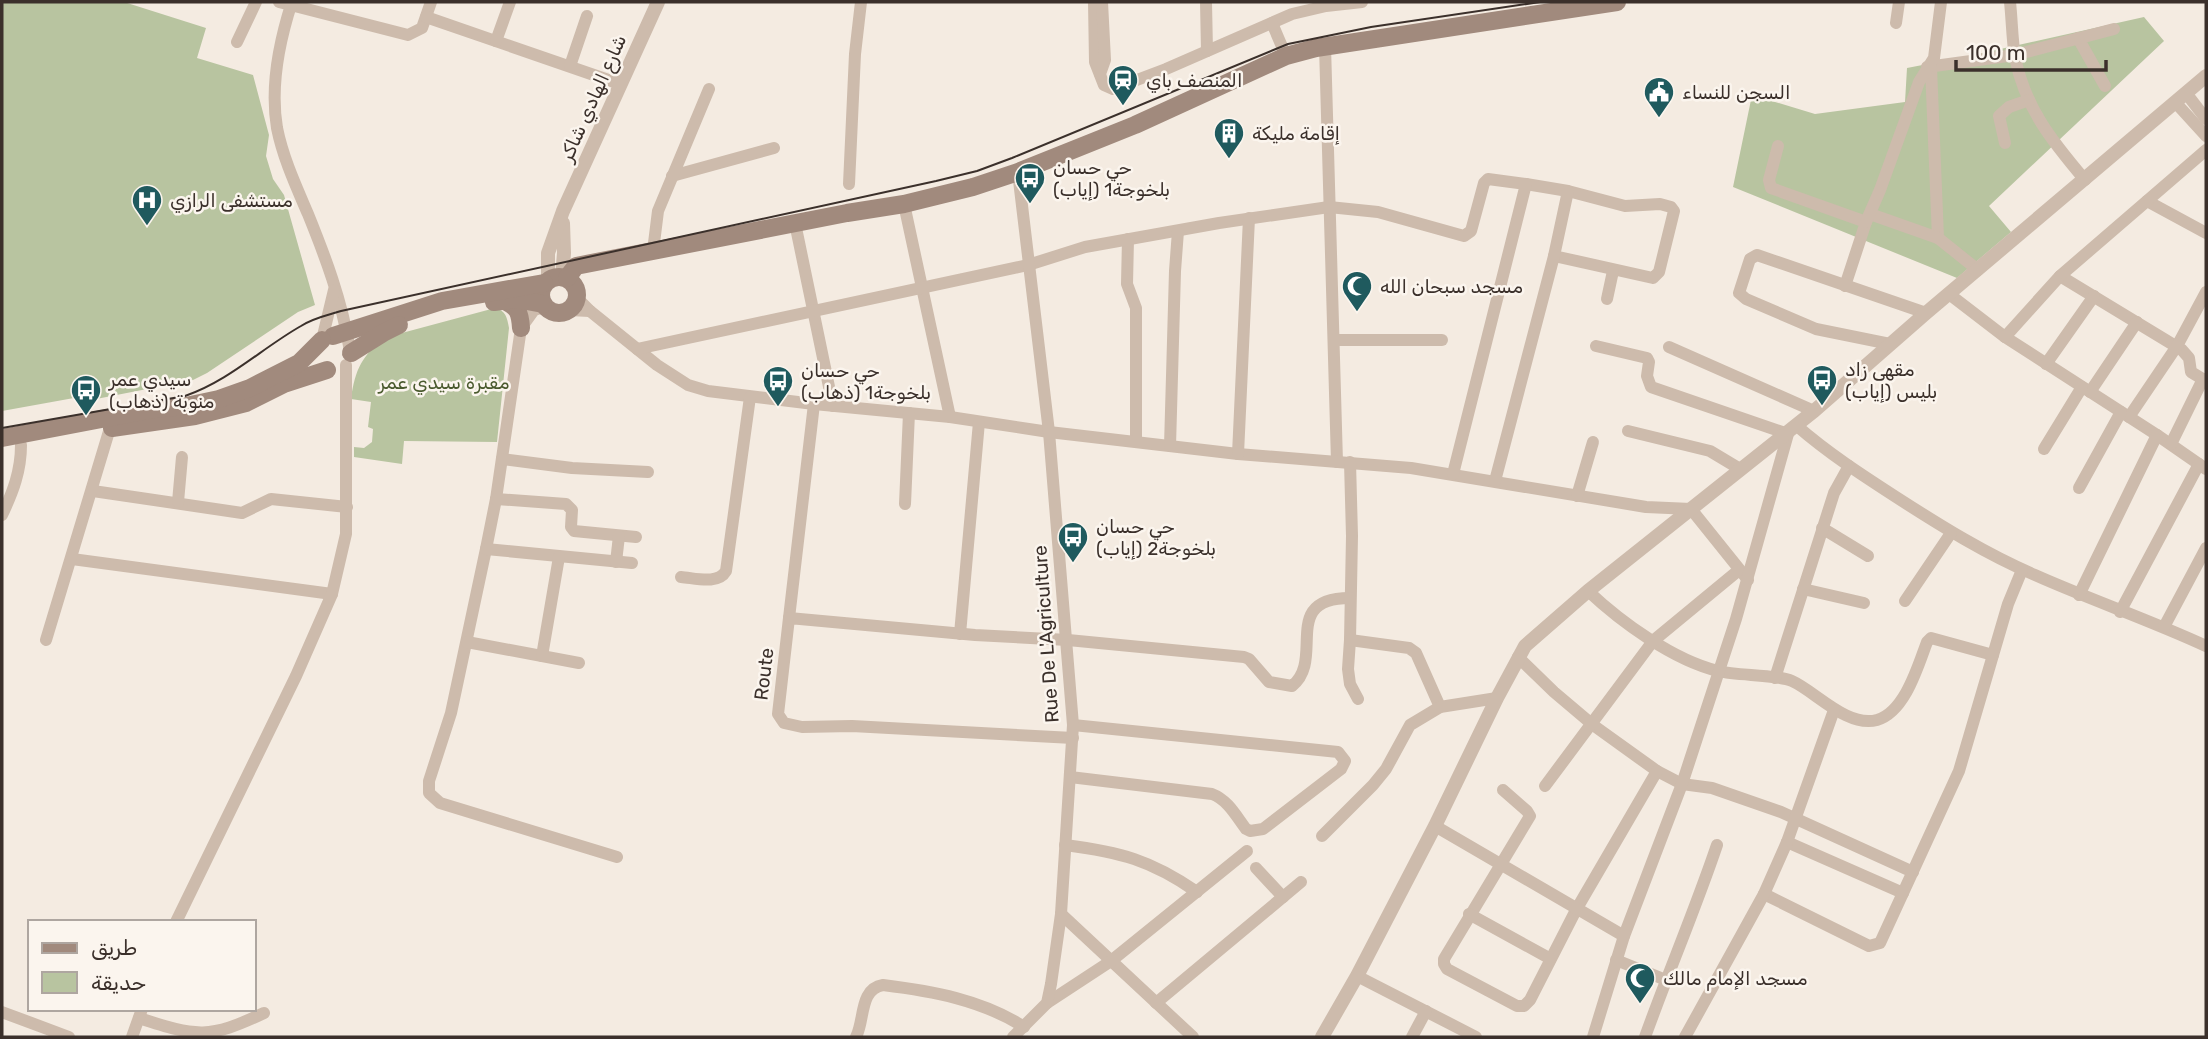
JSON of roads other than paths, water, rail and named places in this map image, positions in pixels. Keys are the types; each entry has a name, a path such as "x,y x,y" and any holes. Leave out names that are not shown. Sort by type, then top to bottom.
{"main road":[{"path":"544,305 540,296 600,260 904,204 973,187 1135,125 1286,56 1325,46 1617,2"},
{"path":"2,438 110,423 195,416 246,403 442,301 565,282 579,278 600,260"},
{"path":"2,448 219,399 250,388 299,363 339,355 402,324 458,308 516,299 544,305 559,314 565,282"},
{"path":"503,300 519,311 521,328"}],"street":[{"path":"237,42 256,2"},
{"path":"177,920 296,676 332,594 343,551 347,507 334,286 277,128 276,70 287,3 404,35 418,32 422,28 430,2"},
{"path":"496,40 510,2"},
{"name":"شارع الهادي شاكر","path":"565,282 548,253 564,211 658,2"},
{"path":"849,184 855,54 861,2"},
{"path":"1094,2 1096,62 1104,85 1110,88 1117,88 1309,9 1362,2"},
{"path":"1100,75 1105,60 1102,2"},
{"path":"1206,2 1208,51"},
{"path":"1896,23 1899,2"},
{"path":"1844,286 1919,82 1936,51 1941,2"},
{"path":"2010,2 2015,55 2029,100 2053,143 2085,180"},
{"path":"570,66 587,16"},
{"path":"426,17 620,84"},
{"path":"1272,23 1286,56"},
{"path":"1929,67 2015,55 2114,29"},
{"path":"2078,38 2105,86"},
{"path":"1325,46 1334,340 1350,598 1348,677 1358,699"},
{"path":"1929,67 1938,238"},
{"path":"1322,1037 1435,826 1518,657 1536,636 1588,591 1792,430 2206,76"},
{"path":"653,251 658,211 709,89"},
{"path":"2180,98 2206,119"},
{"path":"2180,98 2206,136"},
{"path":"2005,142 1999,116 2009,107 2029,100"},
{"path":"1778,146 1769,180 1771,188 1938,238 1978,270"},
{"path":"672,176 774,148"},
{"path":"2005,337 2060,276 2206,150"},
{"name":"Rue De L'Agriculture","path":"1018,172 1049,432 1068,640 1073,731 1061,914 1047,1003"},
{"path":"637,349 1028,265 1085,247 1329,207 1378,212 1464,236 1471,231 1484,183 1488,178 1568,191 1625,206 1660,204 1674,211 1660,272 1656,276 1645,278 1554,256"},
{"path":"1453,474 1526,184"},
{"path":"1495,481 1554,256 1568,191"},
{"path":"2147,201 2206,233"},
{"path":"904,204 950,417"},
{"name":"شارع الهادي شاكر","path":"564,211 565,282"},
{"path":"1238,454 1249,218"},
{"path":"795,223 833,406"},
{"path":"1170,446 1178,231"},
{"path":"1128,239 1127,284 1136,307 1136,440"},
{"path":"1890,344 1816,329 1746,299 1740,293 1750,259 1757,255 1926,313"},
{"path":"1607,299 1614,271"},
{"path":"2060,276 2177,346 2187,355 2191,372 2205,380 2171,444"},
{"path":"565,282 590,311 637,349 688,385 708,391 950,417 1049,432 1136,440 1238,454 1453,474 1646,507 1691,509 1748,580"},
{"path":"334,286 339,355"},
{"path":"2079,488 2125,415 2177,346 2206,292"},
{"path":"1949,294 2005,337 2171,444 2202,467 2120,612"},
{"path":"2046,364 2094,296"},
{"path":"544,305 534,310 521,328 496,499 467,642 450,713 429,781 429,793 440,803 617,857"},
{"path":"2043,449 2137,322"},
{"path":"1334,340 1442,340"},
{"path":"1596,346 1647,358 1647,381 1651,387 1792,430 1951,533 2022,570 2206,646"},
{"path":"1669,347 1814,411"},
{"path":"681,577 716,580 723,577 726,571 750,397"},
{"path":"814,404 789,618 1244,657 1249,659 1269,682 1292,686 1300,677 1308,624 1313,611 1325,601 1350,598"},
{"path":"905,504 909,413"},
{"path":"960,634 979,422"},
{"path":"46,640 93,491 110,423"},
{"path":"1628,430 1710,450 1740,469"},
{"path":"1593,1037 1624,936 1682,784 1748,580 1792,430"},
{"path":"2079,595 2157,435"},
{"path":"1577,496 1593,442"},
{"path":"2,515 17,477 21,462 21,445"},
{"path":"178,502 182,457"},
{"path":"502,459 648,472"},
{"path":"1775,678 1834,493 1849,466"},
{"path":"93,491 242,513 271,499 347,507"},
{"path":"496,499 566,504 572,510 571,527 574,531 636,537"},
{"path":"1822,528 1868,556"},
{"path":"1905,601 1951,533"},
{"path":"616,562 618,536"},
{"path":"2164,627 2206,548"},
{"path":"486,549 632,563"},
{"path":"541,656 559,557"},
{"path":"72,559 332,594"},
{"path":"1545,786 1653,641 1739,570"},
{"path":"1763,894 1869,946 1880,943 1959,771 2008,604 2022,570"},
{"path":"1803,589 1864,603"},
{"path":"1588,591 1611,613 1653,641 1695,663 1719,671 1789,680 1834,710 1865,720 1875,721 1886,716 1903,697 1931,638 1993,655"},
{"name":"Route","path":"789,618 778,714 784,723 802,727 1073,731"},
{"path":"1350,640 1409,648 1416,653 1440,707"},
{"path":"467,642 579,663"},
{"path":"1518,657 1592,725 1657,771 1682,784 1712,788 1796,818 1913,872"},
{"path":"1322,836 1366,794 1386,769 1410,725 1440,707 1497,698"},
{"path":"1685,1037 1763,894 1787,842 1834,710"},
{"path":"1070,777 1212,794 1227,804 1246,829 1256,831 1272,824 1341,769 1345,761 1338,752 1073,731"},
{"path":"1503,790 1527,810 1530,816 1469,914 1444,959 1444,964 1447,969 1517,1006 1524,1006 1530,1000 1549,958 1657,771"},
{"path":"1435,826 1624,936"},
{"path":"1787,842 1903,893"},
{"path":"1065,845 1099,850 1149,863 1173,875 1197,892"},
{"path":"1645,1037 1717,845"},
{"path":"1013,1037 1047,1003 1111,961 1247,851"},
{"path":"1256,868 1283,897"},
{"path":"1156,1003 1301,882"},
{"path":"1061,914 1156,1003 1185,1035"},
{"path":"1469,914 1549,958"},
{"path":"1616,960 1665,980"},
{"path":"1357,976 1476,1037"},
{"path":"856,1037 867,997 873,989 883,985 948,996 997,1012 1024,1027"},
{"path":"1412,1037 1426,1011"},
{"path":"2,1012 69,1037"},
{"path":"132,1037 140,1013 188,1034 216,1037 236,1030 264,1013"}],"tram line":[{"path":"2,428 185,396 231,373 306,323 341,311 977,171 1288,44 1371,27 1540,2"}],"place":[{"name":"المنصف باي","path":"1123,107"},
{"name":"السجن للنساء","path":"1659,119"},
{"name":"إقامة مليكة","path":"1229,160"},
{"name":"حي حسان بلخوجة1 (إياب)","path":"1030,205"},
{"name":"مستشفى الرازي","path":"147,227"},
{"name":"مسجد سبحان الله","path":"1357,313"},
{"name":"مقهى زاد بليس (إياب)","path":"1822,407"},
{"name":"حي حسان بلخوجة1 (ذهاب)","path":"778,408"},
{"name":"سيدي عمر منوبة (ذهاب)","path":"86,417"},
{"name":"حي حسان بلخوجة2 (إياب)","path":"1073,564"},
{"name":"مسجد الإمام مالك","path":"1640,1005"}],"park label":[{"name":"مقبرة سيدي عمر","path":"444,382"}]}
